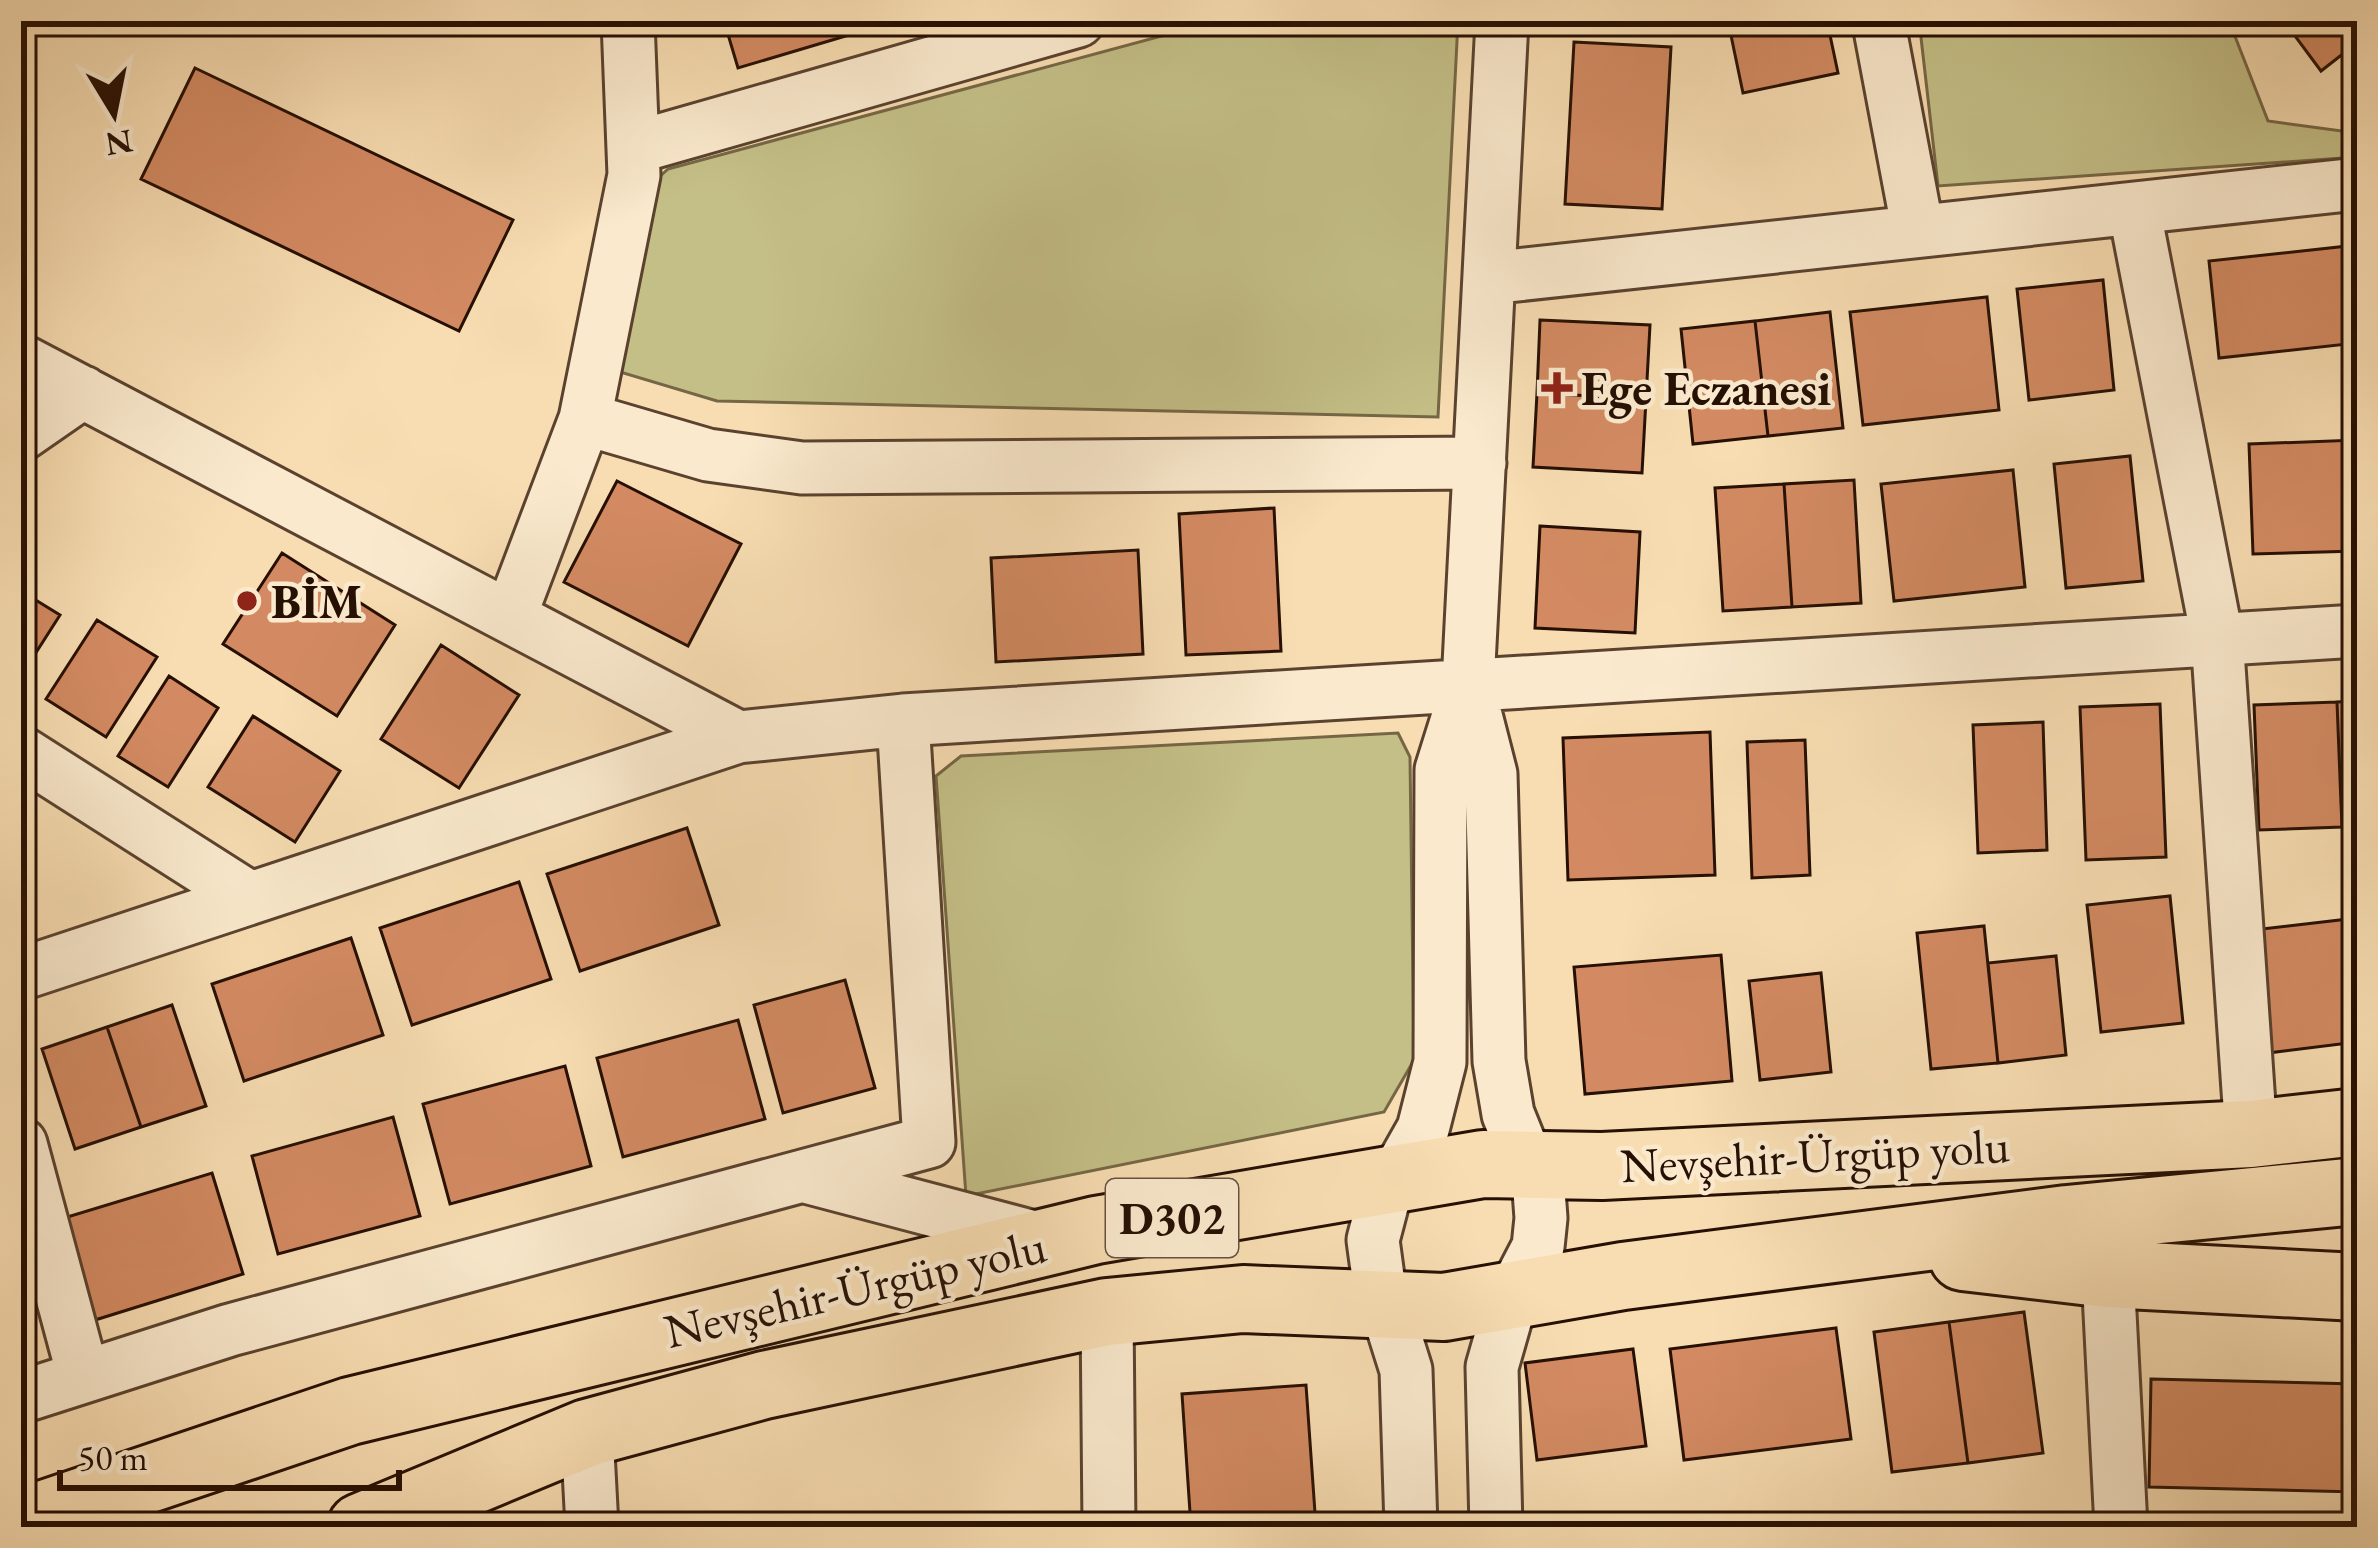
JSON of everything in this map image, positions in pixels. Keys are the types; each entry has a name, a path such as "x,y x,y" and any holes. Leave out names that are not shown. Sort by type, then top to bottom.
{"highway":[{"name":"Nevşehir-Ürgüp yolu","path":"21,1522 350,1411 1049,1242 1484,1163 1602,1166 2251,1134 2357,1122"},
{"name":"Nevşehir-Ürgüp yolu","path":"361,1527 587,1432 764,1385 1107,1312 1244,1299 1444,1306 1623,1276 1864,1245 2357,1191"},
{"path":"1864,1245 2108,1274 2357,1287"}],"street":[{"path":"510,617 585,419 634,175 628,21"},
{"path":"633,148 1078,21"},
{"path":"1411,1527 1406,1370 1390,1304 1379,1284 1373,1240 1376,1218 1424,1129 1440,1062 1441,770 1468,684 1502,21"},
{"path":"1881,22 1918,231"},
{"path":"1489,278 2357,184"},
{"path":"2134,208 2217,637 2251,1134"},
{"path":"21,360 738,737"},
{"path":"21,435 83,392"},
{"path":"585,419 708,455 802,468 1480,463"},
{"path":"21,974 738,737 903,720 2357,631"},
{"path":"1468,684 1491,775 1499,1060 1508,1114 1539,1190 1538,1246 1512,1297 1492,1367 1496,1527"},
{"path":"21,1397 83,1375 929,1142 903,720"},
{"path":"21,752 250,898"},
{"path":"21,1144 83,1375"},
{"path":"803,1176 1049,1242"},
{"path":"2108,1274 2121,1527"},
{"path":"1107,1312 1108,1527"},
{"path":"587,1432 592,1527"}],"shaded area":[{"path":"1217,21 1458,21 1438,417 717,401 610,369 646,189 668,169"},
{"path":"1938,21 2229,21 2268,121 2357,133 2357,157 1938,186 1920,29"},
{"path":"1398,733 1410,757 1414,1060 1384,1112 966,1196 936,776 961,756"}],"building":[{"path":"724,21 896,21 738,68"},
{"path":"1728,21 1827,21 1838,73 1743,93"},
{"path":"2284,21 2357,21 2357,64 2344,53 2321,71"},
{"path":"1574,42 1671,47 1662,209 1565,204"},
{"path":"195,68 513,220 459,331 141,179"},
{"path":"2357,245 2357,343 2219,358 2209,261"},
{"path":"2103,280 2114,390 2029,400 2017,289"},
{"path":"1987,297 1999,410 1863,425 1850,312"},
{"path":"1830,312 1843,428 1768,436 1755,321"},
{"path":"1540,320 1650,325 1646,399 1537,393"},
{"path":"1755,321 1768,436 1693,444 1681,329"},
{"path":"1537,393 1646,399 1642,473 1533,467"},
{"path":"2357,440 2357,551 2253,554 2249,444"},
{"path":"2130,456 2143,581 2066,588 2054,464"},
{"path":"2013,470 2025,587 1894,601 1881,484"},
{"path":"1854,480 1861,603 1792,607 1784,484"},
{"path":"617,481 741,544 688,646 564,582"},
{"path":"1784,484 1792,607 1723,611 1715,488"},
{"path":"1274,508 1281,651 1186,655 1179,514"},
{"path":"1540,526 1640,532 1635,633 1535,628"},
{"path":"1138,550 1143,654 996,662 991,558"},
{"path":"282,553 395,625 337,716 223,644"},
{"path":"21,591 60,615 21,676"},
{"path":"97,620 157,657 106,737 46,699"},
{"path":"441,645 519,695 459,788 381,739"},
{"path":"169,676 218,708 168,787 118,756"},
{"path":"2357,701 2357,804 2341,804 2337,702"},
{"path":"2337,702 2342,827 2259,830 2254,705"},
{"path":"2160,704 2166,857 2086,860 2080,707"},
{"path":"253,716 340,771 295,842 208,787"},
{"path":"2043,722 2047,850 1978,853 1973,725"},
{"path":"1710,732 1715,875 1568,880 1563,738"},
{"path":"1805,740 1810,875 1752,878 1747,742"},
{"path":"687,828 719,925 580,971 547,874"},
{"path":"519,882 551,979 412,1025 380,928"},
{"path":"2170,896 2183,1023 2101,1032 2087,905"},
{"path":"2357,918 2357,1042 2268,1053 2253,930"},
{"path":"1984,926 1998,1063 1931,1069 1917,933"},
{"path":"351,938 383,1035 244,1081 212,984"},
{"path":"1721,955 1732,1081 1585,1094 1574,967"},
{"path":"2056,956 2066,1055 1998,1063 1988,963"},
{"path":"1821,973 1831,1072 1760,1080 1749,981"},
{"path":"845,980 875,1088 783,1113 754,1005"},
{"path":"172,1005 206,1106 141,1127 107,1027"},
{"path":"738,1020 765,1119 623,1157 597,1058"},
{"path":"107,1027 141,1127 75,1149 42,1049"},
{"path":"565,1066 591,1166 450,1204 423,1104"},
{"path":"393,1117 420,1216 278,1254 252,1156"},
{"path":"212,1173 243,1274 95,1320 64,1218"},
{"path":"2024,1312 2043,1453 1968,1463 1949,1322"},
{"path":"1949,1322 1968,1463 1892,1472 1874,1332"},
{"path":"1836,1328 1851,1439 1684,1460 1670,1349"},
{"path":"1633,1349 1646,1446 1537,1460 1525,1363"},
{"path":"2151,1379 2357,1384 2357,1492 2149,1487"},
{"path":"1306,1385 1316,1527 1191,1527 1182,1394"}],"place":[{"name":"Ege Eczanesi","path":"1557,388"},
{"name":"BİM","path":"247,601"}]}
